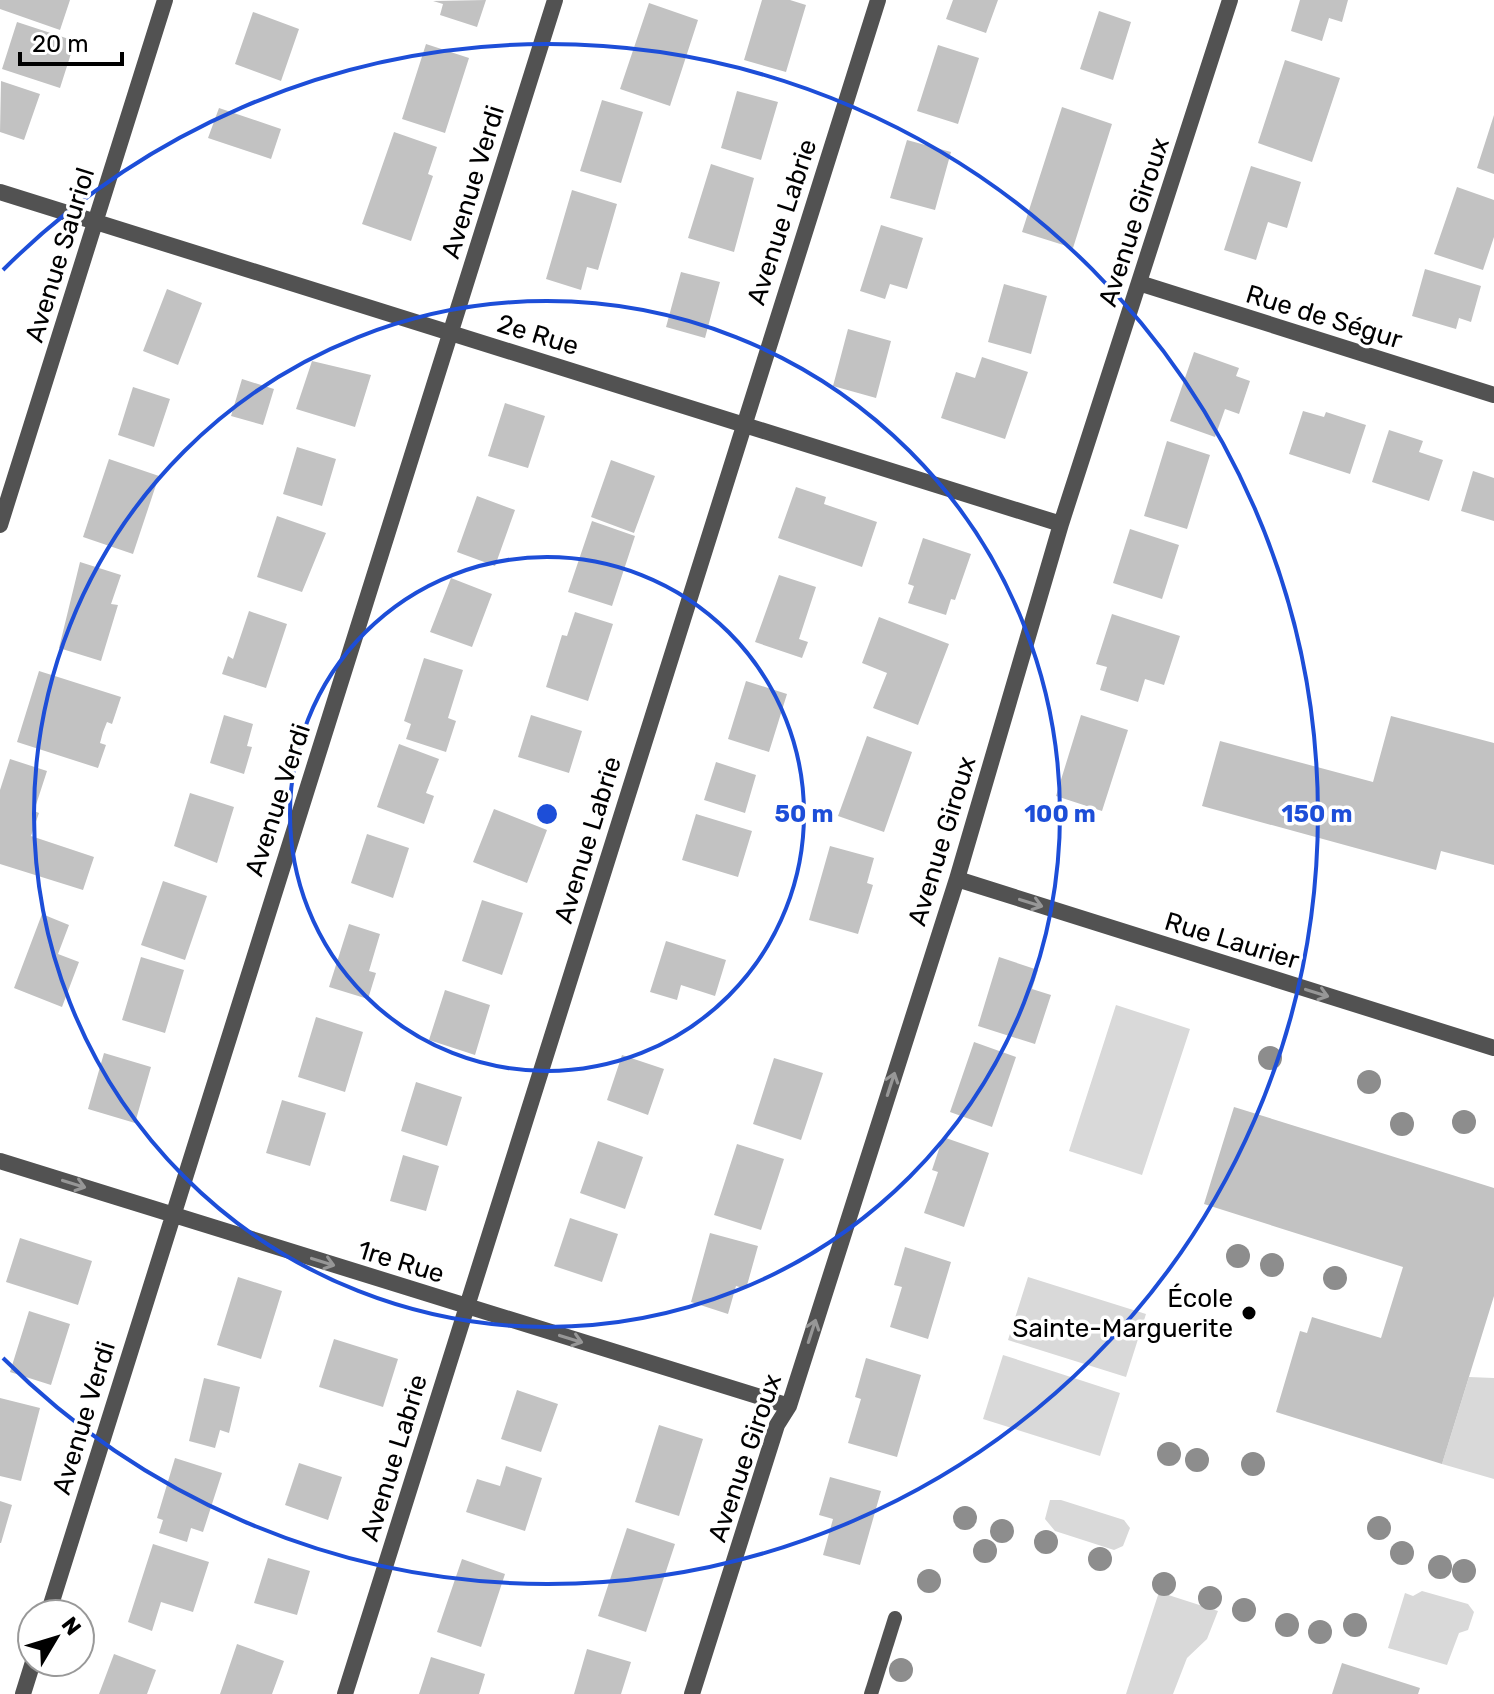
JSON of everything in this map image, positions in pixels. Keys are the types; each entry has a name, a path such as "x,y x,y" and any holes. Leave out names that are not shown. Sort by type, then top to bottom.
{"street":[{"name":"Avenue Sauriol","path":"0,525 165,0"},
{"name":"Avenue Verdi","path":"53,1598 555,0"},
{"name":"Avenue Labrie","path":"345,1694 878,0"},
{"name":"Avenue Giroux","path":"692,1694 777,1425 789,1406 957,879 1061,524 1230,0"},
{"name":"2e Rue","path":"0,192 1061,524"},
{"name":"Rue de Ségur","path":"1139,283 1494,395"},
{"name":"Rue Laurier","path":"957,879 1494,1048"},
{"name":"1re Rue","path":"0,1161 789,1406"}],"lane":[{"path":"871,1694 895,1618"}],"shaded area":[{"path":"1116,1005 1190,1029 1142,1175 1069,1151"},
{"path":"1028,1277 1146,1314 1126,1377 1008,1340"},
{"path":"1003,1355 1120,1393 1100,1456 983,1419"},
{"path":"1469,1377 1494,1378 1494,1479 1442,1464"},
{"path":"1050,1500 1061,1500 1124,1520 1130,1528 1123,1546 1114,1550 1055,1531 1045,1519"},
{"path":"1422,1591 1468,1604 1474,1612 1468,1630 1459,1633 1447,1665 1388,1648 1405,1593 1413,1596"},
{"path":"1159,1592 1218,1611 1207,1639 1187,1658 1173,1694 1126,1694"}],"building":[{"path":"0,0 70,0 60,30 0,9"},
{"path":"486,0 477,27 440,15 443,4 433,1"},
{"path":"762,0 790,0 806,5 786,72 744,60"},
{"path":"953,0 998,0 986,33 946,19"},
{"path":"1300,0 1348,0 1342,22 1329,18 1322,41 1291,31"},
{"path":"649,3 698,20 670,106 620,89"},
{"path":"1099,11 1131,22 1113,80 1080,69"},
{"path":"253,12 299,29 281,81 235,64"},
{"path":"17,22 75,41 60,88 2,69"},
{"path":"426,44 469,58 445,133 402,119"},
{"path":"938,45 979,58 958,124 917,111"},
{"path":"1285,60 1340,78 1312,162 1258,143"},
{"path":"1,81 40,94 24,140 0,132"},
{"path":"737,91 778,102 761,160 721,148"},
{"path":"602,100 643,112 621,183 580,171"},
{"path":"1062,107 1112,124 1073,248 1022,232"},
{"path":"219,108 281,129 271,159 208,138"},
{"path":"1494,115 1494,174 1477,168"},
{"path":"394,132 437,147 428,174 433,176 411,241 362,224"},
{"path":"907,140 951,152 935,210 890,198"},
{"path":"711,164 754,178 734,252 688,238"},
{"path":"1251,166 1301,182 1287,228 1268,222 1256,260 1224,250"},
{"path":"1457,187 1494,200 1494,237 1483,270 1434,254"},
{"path":"572,190 617,204 598,270 587,267 581,290 546,279"},
{"path":"881,225 923,238 907,289 890,284 885,299 860,291"},
{"path":"1425,269 1481,286 1471,322 1459,318 1456,329 1412,316"},
{"path":"681,272 720,282 705,338 666,327"},
{"path":"1004,284 1047,296 1031,354 988,342"},
{"path":"167,289 202,303 178,365 143,351"},
{"path":"848,329 891,341 876,398 833,386"},
{"path":"1194,352 1239,368 1236,376 1250,381 1239,414 1225,409 1215,437 1170,421"},
{"path":"982,357 1028,372 1005,439 941,418 956,372 975,378"},
{"path":"312,361 371,375 355,427 296,409"},
{"path":"242,379 274,389 263,425 231,416"},
{"path":"133,387 170,399 154,447 118,435"},
{"path":"505,403 545,416 528,468 488,456"},
{"path":"1303,411 1324,417 1326,412 1366,425 1350,474 1289,454"},
{"path":"1389,430 1423,441 1419,452 1443,460 1429,501 1372,482"},
{"path":"1167,441 1210,455 1187,529 1144,516"},
{"path":"297,447 336,459 322,506 283,494"},
{"path":"109,459 159,476 133,554 83,537"},
{"path":"611,460 655,476 634,533 591,517"},
{"path":"1473,471 1494,478 1494,521 1461,511"},
{"path":"796,487 826,497 824,504 877,522 862,567 778,538"},
{"path":"477,496 515,510 495,566 457,552"},
{"path":"277,516 326,533 302,592 257,577"},
{"path":"592,521 635,536 612,606 568,592"},
{"path":"1130,529 1179,545 1162,599 1113,583"},
{"path":"923,538 971,554 955,600 951,599 946,615 908,603 914,586 908,584"},
{"path":"80,562 121,575 111,604 118,605 101,661 59,648"},
{"path":"779,575 816,587 799,639 808,642 802,658 755,642"},
{"path":"451,578 492,594 472,647 430,632"},
{"path":"249,611 287,624 266,688 222,674 228,656 233,659"},
{"path":"575,612 613,624 588,701 546,687 562,635 567,636"},
{"path":"1112,614 1180,636 1164,685 1145,679 1138,702 1100,690 1107,667 1096,664"},
{"path":"879,617 949,644 918,725 873,708 887,673 862,663"},
{"path":"424,658 463,670 448,718 456,721 446,752 406,739 411,724 404,721"},
{"path":"39,671 121,697 112,724 107,722 103,732 100,743 106,745 98,768 17,742"},
{"path":"746,681 787,694 769,752 728,739"},
{"path":"224,715 253,724 247,746 252,747 244,774 210,763"},
{"path":"531,715 582,731 569,773 518,757"},
{"path":"1081,715 1128,730 1102,811 1056,796"},
{"path":"1391,716 1494,743 1494,865 1441,851 1436,870 1202,806 1220,741 1373,782"},
{"path":"867,736 912,752 884,832 838,816"},
{"path":"399,744 439,759 426,793 434,796 424,824 377,807"},
{"path":"10,759 47,771 34,811 39,813 31,836 94,857 83,890 0,864 0,790"},
{"path":"716,762 756,775 745,813 704,800"},
{"path":"190,793 234,807 217,863 174,846"},
{"path":"494,809 547,830 527,883 473,862"},
{"path":"696,814 752,831 738,877 682,860"},
{"path":"367,834 409,848 393,898 351,883"},
{"path":"830,846 874,858 867,883 873,885 858,934 809,920"},
{"path":"163,881 207,896 185,960 141,945"},
{"path":"482,900 523,913 502,975 462,961"},
{"path":"42,914 69,925 58,954 79,962 62,1007 14,988"},
{"path":"349,924 380,934 369,971 376,973 368,999 329,987"},
{"path":"666,941 726,960 715,996 681,985 677,1000 650,992"},
{"path":"141,957 184,970 165,1033 122,1020"},
{"path":"999,957 1038,970 1032,989 1051,995 1035,1044 978,1026"},
{"path":"445,990 490,1005 475,1055 429,1040"},
{"path":"316,1017 363,1032 345,1092 298,1077"},
{"path":"974,1042 1016,1057 992,1127 950,1112"},
{"path":"104,1053 151,1067 135,1123 88,1109"},
{"path":"622,1055 664,1069 648,1115 607,1100"},
{"path":"774,1058 823,1073 801,1140 753,1124"},
{"path":"416,1082 462,1097 447,1146 401,1131"},
{"path":"282,1100 326,1113 310,1166 266,1153"},
{"path":"1234,1107 1494,1188 1494,1296 1442,1464 1276,1412 1300,1331 1307,1333 1312,1317 1381,1338 1403,1267 1204,1204"},
{"path":"943,1137 989,1153 964,1227 924,1213 938,1172 932,1170"},
{"path":"598,1141 643,1157 625,1209 580,1193"},
{"path":"737,1144 784,1159 761,1230 714,1215"},
{"path":"403,1155 439,1166 426,1211 390,1201"},
{"path":"570,1218 618,1234 602,1282 554,1266"},
{"path":"710,1233 758,1246 746,1289 736,1286 728,1314 691,1302"},
{"path":"20,1238 92,1261 78,1305 6,1282"},
{"path":"905,1247 951,1262 928,1339 890,1327 902,1287 894,1285"},
{"path":"238,1277 282,1291 261,1359 217,1345"},
{"path":"29,1311 70,1324 51,1385 10,1372"},
{"path":"334,1339 398,1359 383,1407 319,1387"},
{"path":"866,1358 921,1375 897,1457 848,1443 861,1399 855,1397"},
{"path":"204,1378 240,1387 229,1433 220,1430 215,1448 189,1441"},
{"path":"517,1390 558,1404 541,1452 501,1439"},
{"path":"0,1398 40,1408 21,1481 0,1476"},
{"path":"659,1425 703,1439 679,1516 635,1502"},
{"path":"175,1458 222,1473 203,1532 191,1528 187,1542 159,1533 163,1520 157,1518"},
{"path":"299,1463 342,1477 328,1520 285,1505"},
{"path":"506,1466 542,1478 525,1531 466,1512 477,1479 500,1486"},
{"path":"830,1477 881,1491 860,1565 823,1555 833,1519 819,1515"},
{"path":"0,1501 12,1505 1,1543 0,1543"},
{"path":"627,1528 675,1544 646,1632 598,1616"},
{"path":"153,1544 209,1562 193,1612 161,1602 152,1631 128,1622"},
{"path":"268,1558 310,1571 297,1615 254,1603"},
{"path":"462,1559 505,1574 481,1647 437,1632"},
{"path":"237,1644 284,1661 272,1694 220,1694"},
{"path":"587,1649 631,1662 621,1694 574,1694"},
{"path":"114,1654 156,1670 147,1694 99,1694"},
{"path":"431,1657 485,1674 479,1694 419,1694"},
{"path":"1342,1663 1420,1688 1418,1694 1332,1694"}],"place":[{"name":"École Sainte-Marguerite","path":"1249,1313"}]}
